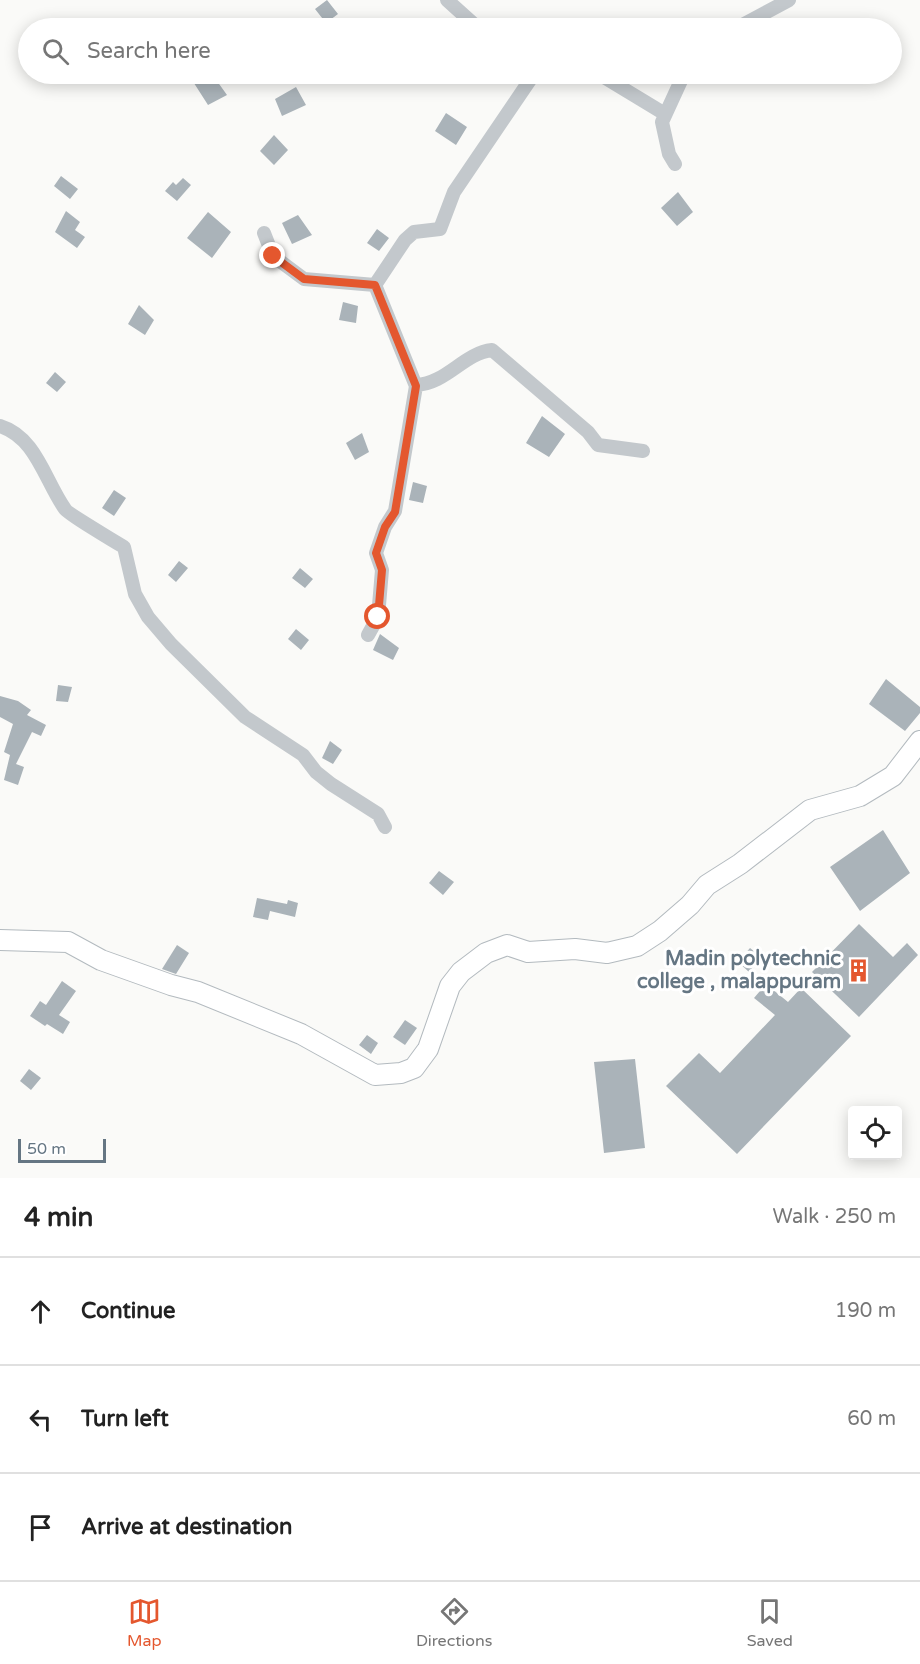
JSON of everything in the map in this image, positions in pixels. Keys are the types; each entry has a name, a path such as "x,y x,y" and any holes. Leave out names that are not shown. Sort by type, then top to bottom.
{"street":[{"path":"447,0 467,18"},
{"path":"756,18 789,0"},
{"path":"375,285 405,240 414,232 440,229 454,192 525,84"},
{"path":"616,84 665,114"},
{"path":"675,164 669,154 662,122 679,84"},
{"path":"264,233 273,256 304,279 375,285"},
{"path":"368,635 378,617 382,570 376,553 385,527 395,512 416,385 375,285"},
{"path":"416,385 430,384 479,355 492,350 579,424 598,445 643,451"},
{"path":"0,426 15,431 45,471 66,511 124,547 135,594 148,617 171,644 245,717 303,755 316,772 331,784 378,814 385,826"},
{"path":"0,940 68,942 101,960 171,985 198,992 301,1034 375,1075 400,1073 414,1068 428,1049 450,986 461,972 486,953 507,945 528,952 575,949 607,953 637,946 660,931 690,905 707,885 740,864 810,810 860,796 893,776 920,741"}],"building":[{"path":"327,0 338,14 333,18 322,18 315,9"},
{"path":"195,84 219,84 227,95 208,105"},
{"path":"296,87 306,105 282,116 275,99"},
{"path":"446,113 467,127 456,145 435,131"},
{"path":"274,135 288,150 274,165 260,151"},
{"path":"61,176 78,189 70,199 54,186"},
{"path":"183,178 191,185 177,201 165,191 173,182 176,185"},
{"path":"678,192 693,212 677,226 661,208"},
{"path":"66,211 80,222 75,230 85,237 77,248 55,232"},
{"path":"208,212 231,232 212,258 187,238"},
{"path":"298,215 312,235 292,244 282,223"},
{"path":"377,229 389,238 379,251 367,243"},
{"path":"343,302 358,306 356,323 339,320"},
{"path":"139,305 154,320 145,335 128,324"},
{"path":"55,372 66,382 57,392 46,383"},
{"path":"542,416 565,434 549,457 526,443"},
{"path":"362,433 369,452 355,460 346,443"},
{"path":"413,482 427,486 423,503 409,500"},
{"path":"114,490 126,498 114,516 102,508"},
{"path":"179,561 188,568 176,582 168,575"},
{"path":"300,568 313,579 305,588 292,578"},
{"path":"296,629 309,640 301,650 288,639"},
{"path":"380,634 399,648 393,660 373,650"},
{"path":"886,679 920,707 920,713 905,731 869,704"},
{"path":"58,685 72,687 68,702 56,701"},
{"path":"0,696 18,701 31,710 27,715 46,725 41,736 32,732 16,764 24,767 18,785 4,780 10,755 4,752 13,724 0,717"},
{"path":"330,741 342,750 333,764 322,758"},
{"path":"883,830 910,873 860,911 830,867"},
{"path":"439,871 454,882 443,895 429,883"},
{"path":"257,898 287,904 288,900 298,903 295,917 270,911 268,920 253,917"},
{"name":"Madin polytechnic college , malappuram","path":"859,924 893,957 907,943 918,955 859,1017 812,972"},
{"path":"177,945 189,953 176,974 162,969"},
{"path":"750,948 761,957 749,972 738,962"},
{"path":"62,981 76,991 59,1015 70,1022 63,1034 30,1016 40,1001 46,1005"},
{"path":"766,984 788,1002 801,988 851,1036 737,1154 666,1086 699,1053 720,1073 775,1015 754,998"},
{"path":"405,1020 417,1028 405,1045 393,1037"},
{"path":"367,1035 378,1043 371,1054 359,1045"},
{"path":"635,1059 645,1148 604,1153 594,1062"},
{"path":"29,1069 41,1078 31,1090 20,1081"}],"place":[{"name":"Madin polytechnic college , malappuram","path":"859,970"}],"route":[{"path":"273,256 284,267 304,279 375,285 416,386 395,512 379,539 376,553 382,570 378,617"}]}
